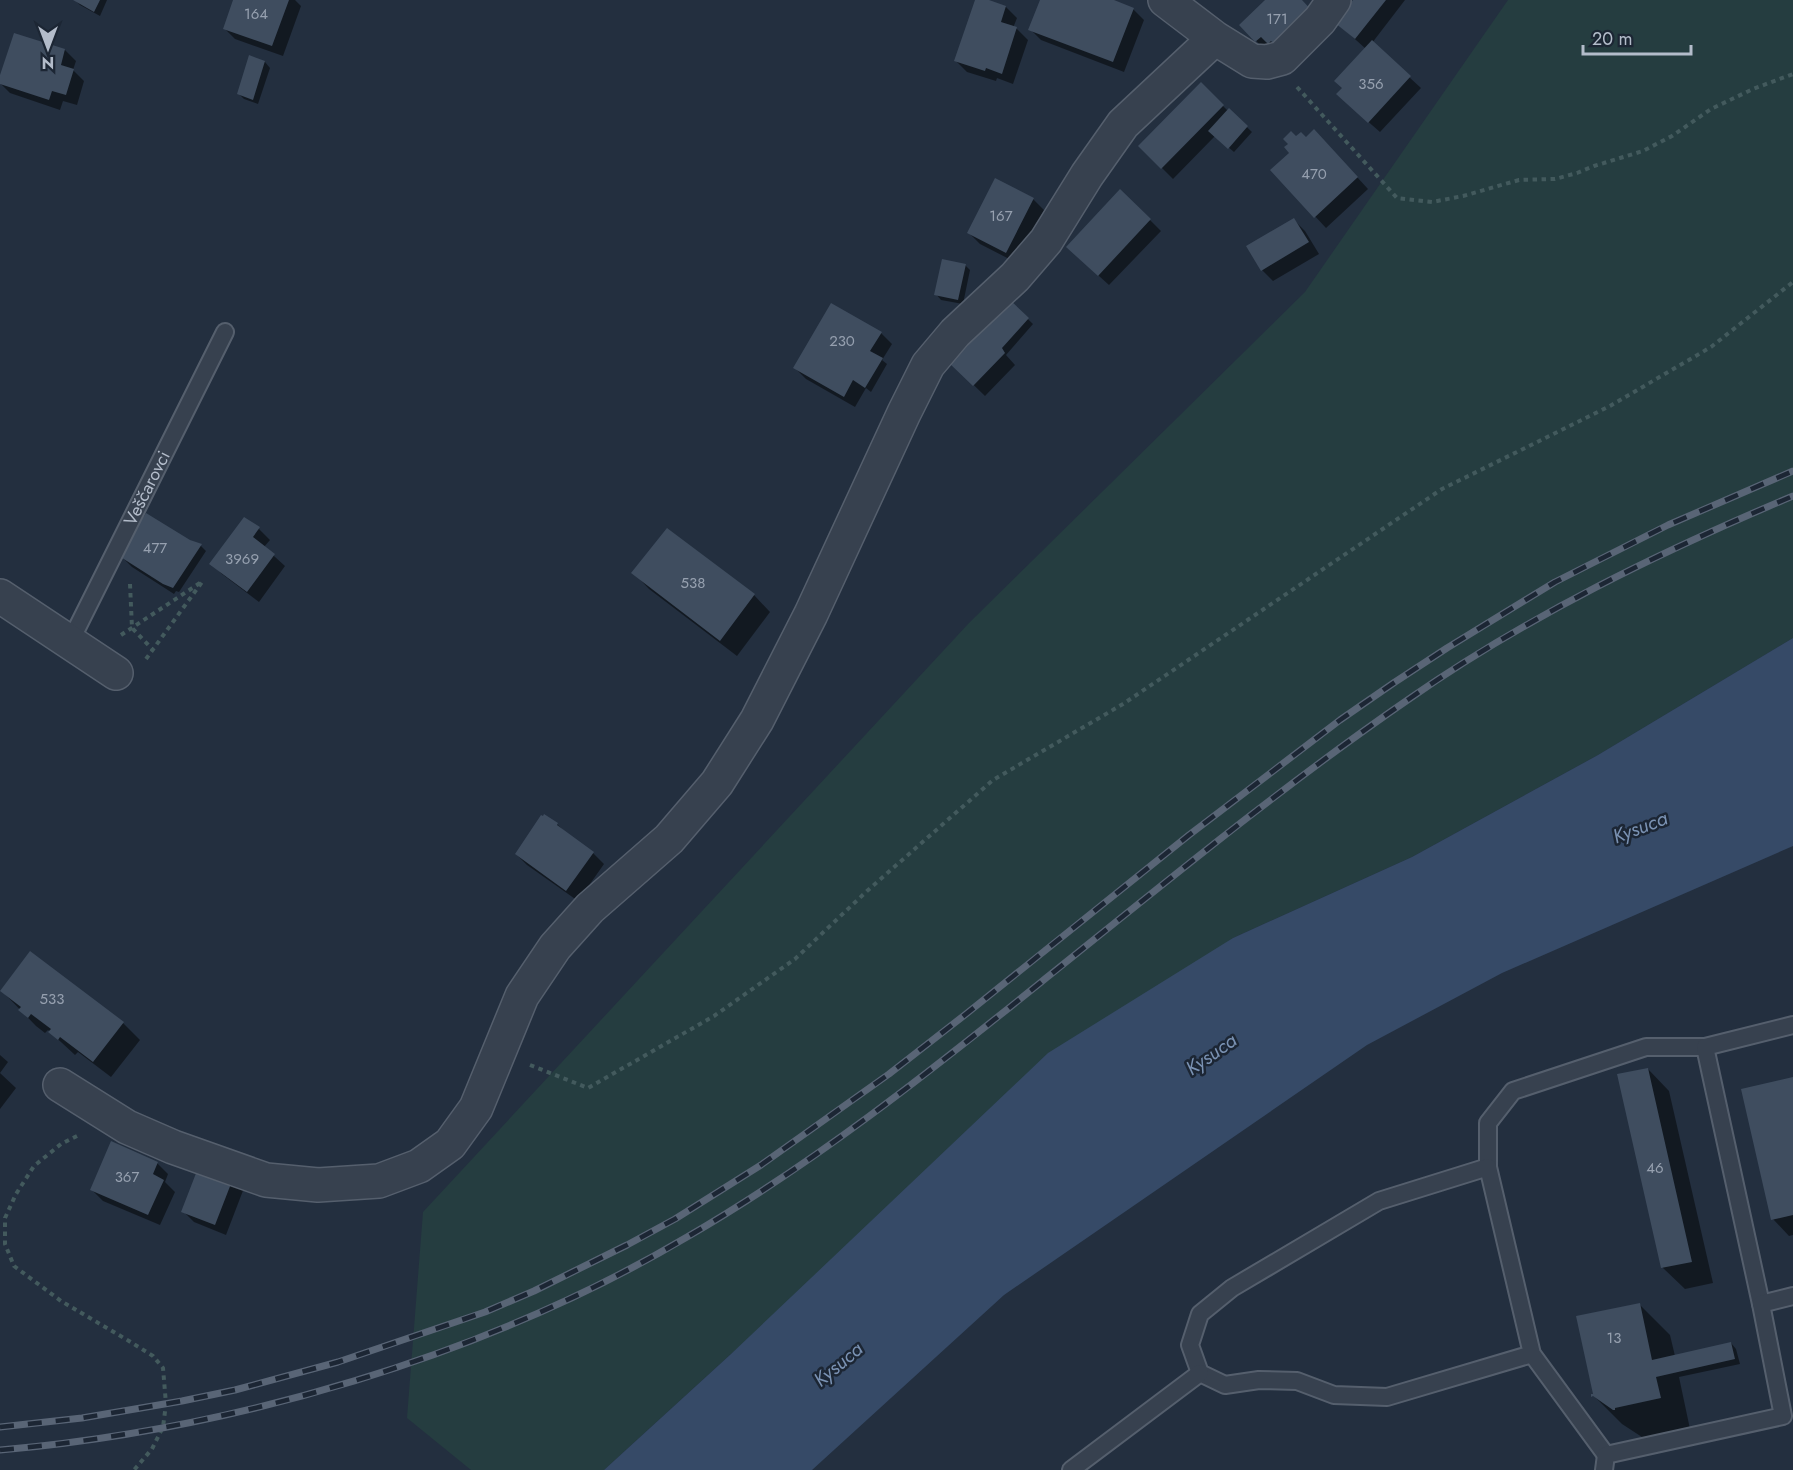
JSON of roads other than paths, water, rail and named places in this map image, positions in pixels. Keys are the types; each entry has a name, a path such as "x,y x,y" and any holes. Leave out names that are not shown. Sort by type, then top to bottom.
{"street":[{"path":"1165,0 1215,38 1252,61 1267,62 1282,58 1320,20 1334,0"},
{"path":"60,1084 127,1127 173,1147 266,1180 318,1185 379,1181 419,1166 450,1144 476,1108 522,996 555,947 590,908 669,839 717,783 757,720 811,614 903,413 928,365 955,333 1016,277 1046,241 1087,175 1123,124 1215,38"},
{"path":"0,596 92,657"}],"lane":[{"name":"Veščarovci","path":"92,657 110,560 225,332"},
{"path":"1705,1047 1783,1416 1605,1462 1532,1354 1488,1167 1488,1123 1513,1091 1646,1047 1705,1047 1793,1024"},
{"path":"1488,1167 1379,1201 1232,1288 1200,1314 1190,1345 1200,1373 1225,1385 1259,1380 1297,1381 1334,1395 1387,1397 1532,1354"},
{"path":"1761,1304 1793,1296"},
{"path":"1071,1470 1200,1373"}],"water":[{"name":"Kysuca","path":"1793,638 1793,846 1502,973 1367,1045 1004,1295 812,1470 604,1470 731,1354 1048,1053 1233,938 1412,857 1598,755"}],"railway":[{"path":"0,1427 82,1418 182,1401 235,1390 338,1362 485,1312 534,1291 627,1245 675,1219 761,1165 889,1074 1189,835 1340,720 1395,682 1555,582 1668,525 1793,471"},
{"path":"0,1450 88,1440 177,1425 266,1405 355,1381 527,1318 609,1279 734,1209 824,1149 955,1051 1268,802 1361,732 1454,669 1500,640 1596,587 1793,496"}]}
